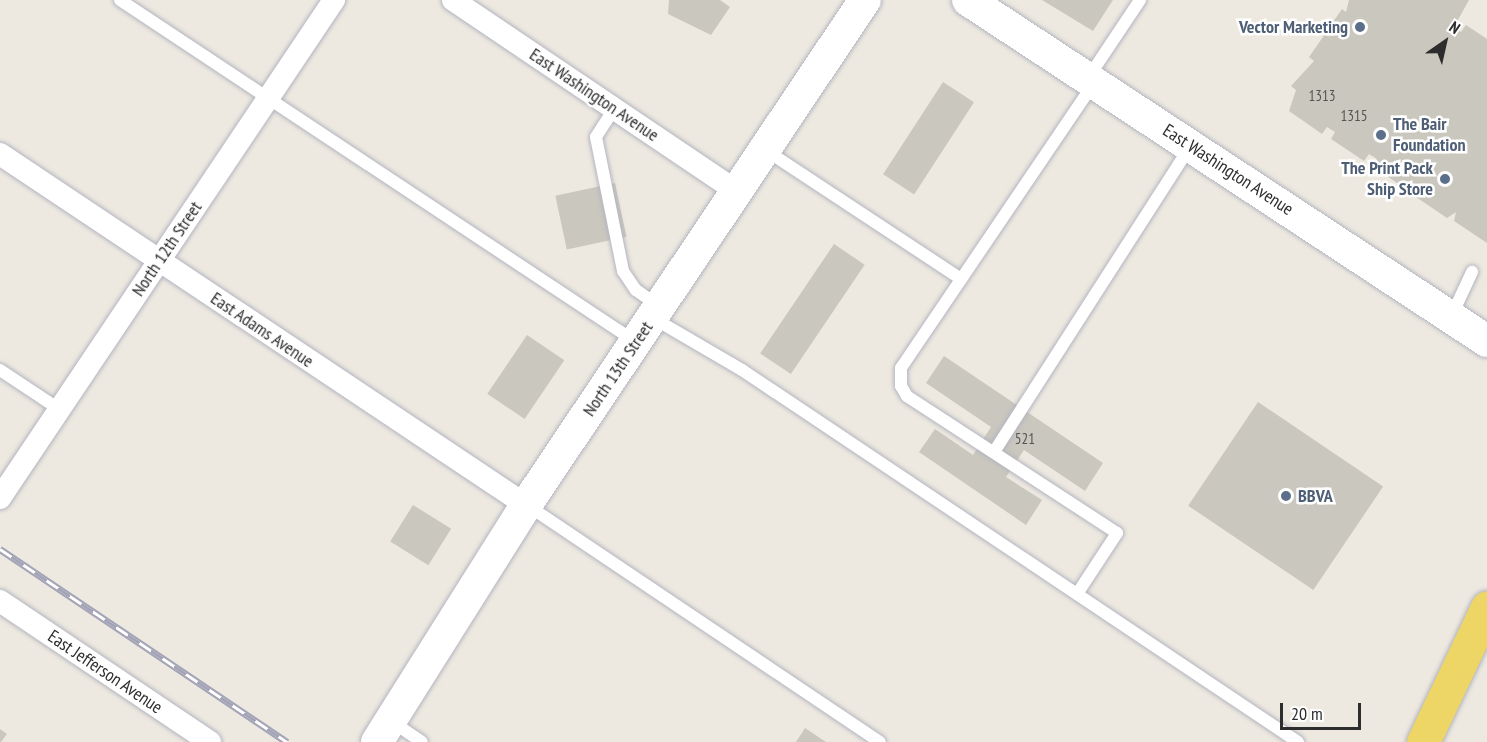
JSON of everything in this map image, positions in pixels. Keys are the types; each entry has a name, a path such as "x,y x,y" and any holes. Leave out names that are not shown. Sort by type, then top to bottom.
{"main road":[{"path":"1423,742 1487,607"}],"street":[{"name":"North 12th Street","path":"0,498 334,0"},
{"name":"East Washington Avenue","path":"453,0 736,191"},
{"name":"North 13th Street","path":"383,731 525,505 865,0"},
{"name":"East Washington Avenue","path":"968,0 1487,341"},
{"name":"East Adams Avenue","path":"0,154 525,505"},
{"name":"East Jefferson Avenue","path":"0,601 210,742"}],"lane":[{"path":"120,0 268,98 650,322 741,370 1298,742"},
{"path":"1077,594 1117,533 907,396 901,386 901,368 1091,80 1140,0"},
{"path":"614,109 596,137 623,270 636,290 650,322"},
{"path":"994,452 1191,146"},
{"path":"764,148 961,279"},
{"path":"1450,318 1472,272"},
{"path":"0,370 60,409"},
{"path":"525,505 880,742"},
{"path":"383,731 422,742"}],"building":[{"path":"669,0 720,0 730,7 711,35 668,14"},
{"path":"1042,0 1113,0 1093,31"},
{"path":"1349,0 1469,0 1454,27 1461,32 1466,25 1487,39 1487,243 1454,221 1456,212 1447,218 1413,195 1418,188 1410,183 1406,189 1372,166 1377,159 1369,154 1364,161 1331,139 1335,132 1327,127 1322,134 1289,111 1296,90 1291,86 1314,61 1309,57 1325,34 1330,37 1326,32 1342,9 1346,12"},
{"path":"943,82 974,102 914,194 883,174"},
{"path":"615,183 626,237 567,249 555,196"},
{"path":"834,244 865,265 791,374 760,353"},
{"path":"527,335 564,360 525,419 487,394"},
{"path":"944,356 1103,463 1085,491 1024,450 1006,477 1042,500 1026,525 919,452 935,429 973,455 991,427 926,383"},
{"name":"BBVA","path":"1258,402 1383,486 1313,590 1188,506"},
{"path":"413,505 451,529 428,565 390,541"},
{"path":"805,728 826,742 796,742"},
{"path":"0,729 7,734 1,742 0,742"}],"railway":[{"path":"0,549 287,742"}],"place":[{"name":"Vector Marketing","path":"1360,27"},
{"name":"The Bair Foundation","path":"1381,135"},
{"name":"The Print Pack Ship Store","path":"1445,179"},
{"name":"BBVA","path":"1286,496"}]}
